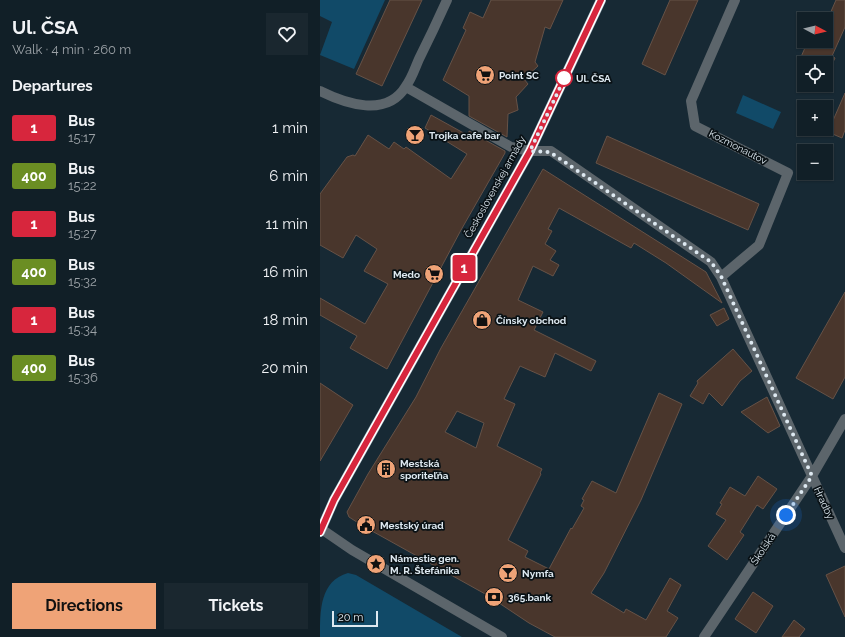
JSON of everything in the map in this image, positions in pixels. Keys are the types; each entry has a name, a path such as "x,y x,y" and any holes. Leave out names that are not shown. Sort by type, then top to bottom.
{"main road":[{"name":"Československej armády","path":"320,530 334,500 530,151 601,0"}],"street":[{"path":"320,91 343,102 357,105 374,106 393,100 406,87 447,0"},
{"name":"Kozmonautov","path":"721,276 759,245 788,173 695,126 691,101 735,0"},
{"name":"Hradby","path":"406,87 511,147 530,151 550,152 711,262 721,276 845,548"},
{"name":"Školská","path":"704,637 812,476 845,419"},
{"path":"320,530 502,637"}],"shaded area":[{"path":"320,0 385,0 354,69 320,55 332,22 320,16"},
{"path":"743,95 781,112 773,129 736,113"},
{"path":"348,573 356,575 462,637 320,637 321,607 327,590 339,577"}],"building":[{"path":"390,0 422,0 382,86 356,74"},
{"name":"Point SC","path":"491,0 563,0 550,29 545,27 535,62 538,66 524,79 528,84 516,97 518,110 508,114 507,137 469,116 469,96 443,80 466,30 463,28 470,12 483,18"},
{"path":"670,0 698,0 665,75 642,64"},
{"path":"836,0 845,0 845,27 832,56 801,56 805,48 833,48 833,12 831,12"},
{"path":"845,93 845,130 842,138 833,134 833,121"},
{"path":"431,115 469,136 469,131 505,151 505,153 461,230 387,369 350,348 357,336 320,315 320,298 365,324 388,284 364,271 377,249 356,235 343,258 320,245 320,194 347,157 353,155 355,156 368,135 389,149 394,142 404,149 406,147 451,179 467,154 425,128"},
{"path":"607,136 759,204 748,230 596,163"},
{"path":"543,169 706,272 722,303 666,263 634,243 631,248 559,208 548,229 552,231 545,244 556,251 550,260 559,265 553,276 533,266 518,300 543,312 534,330 596,361 591,371 555,353 545,377 520,366 504,399 515,404 497,446 542,469 541,474 508,540 528,551 525,557 549,569 571,528 572,529 584,508 581,506 584,500 582,499 592,481 616,493 659,393 682,404 641,500 604,573 591,593 624,613 626,609 646,620 670,578 681,585 667,611 678,618 666,637 555,637 529,623 487,595 349,517 347,512 368,474 416,397 441,348","holes":["457,411 484,423 476,448 445,432"]},
{"path":"845,292 845,377 833,399 796,378"},
{"path":"724,308 729,319 717,326 710,315"},
{"path":"733,349 752,371 740,381 722,406 709,393 703,404 690,396 698,383 697,381"},
{"path":"320,383 353,405 320,461"},
{"path":"767,397 780,426 768,433 741,412"},
{"path":"758,476 777,489 763,509 757,505 740,532 744,535 727,560 708,546 726,520 716,514 722,504 720,503 730,487 745,496"},
{"path":"845,566 845,617 826,575"},
{"path":"753,592 773,606 756,633 735,619"},
{"path":"794,620 805,629 799,637 782,637"}],"bus line":[{"name":"1","path":"320,532 334,500 530,151 601,0"}],"place":[{"name":"Point SC","path":"485,75"},
{"name":"Ul. ČSA","path":"564,78"},
{"name":"Trojka cafe bar","path":"415,135"},
{"name":"Medo","path":"434,274"},
{"name":"Čínsky obchod","path":"482,320"},
{"name":"Mestská sporiteľňa","path":"386,469"},
{"name":"Mestský úrad","path":"366,525"},
{"name":"Námestie gen. M. R. Štefánika","path":"376,564"},
{"name":"Nymfa","path":"508,573"},
{"name":"365.bank","path":"494,597"}],"route":[{"path":"564,78 565,77 530,151 550,152 711,262 721,276 812,476 786,515"}]}
